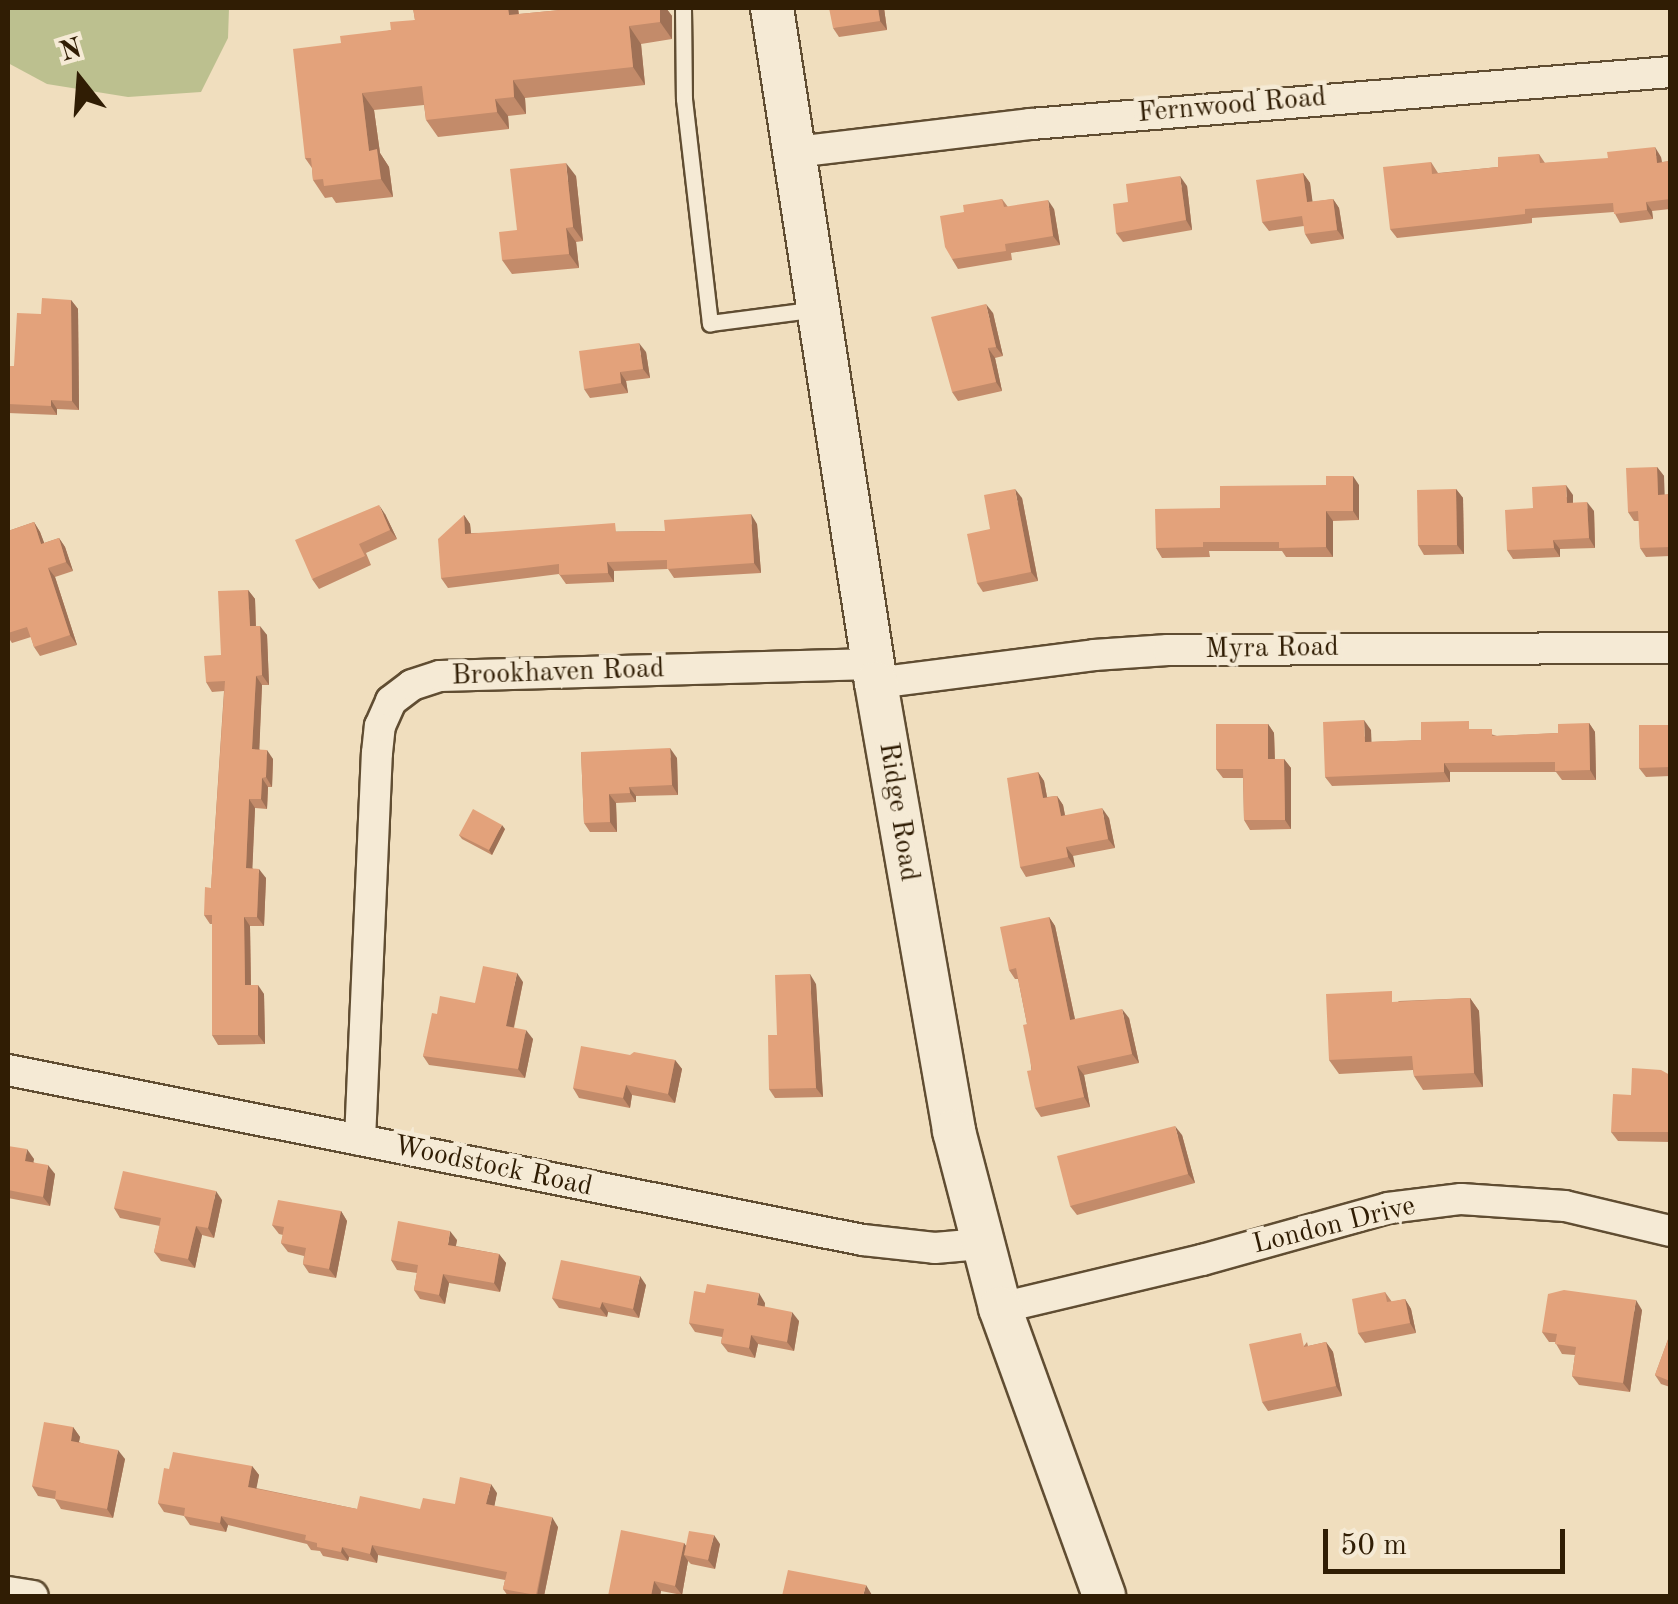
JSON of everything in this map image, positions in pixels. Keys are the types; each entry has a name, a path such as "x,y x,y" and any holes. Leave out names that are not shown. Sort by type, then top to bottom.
{"main road":[{"name":"Ridge Road","path":"772,8 936,1037 981,1244 1000,1308 1104,1596"}],"street":[{"name":"Fernwood Road","path":"795,152 1126,115 1670,72"},
{"name":"Myra Road","path":"875,673 1168,650 1670,648"},
{"name":"Brookhaven Road","path":"360,1140 376,752 380,726 391,701 412,685 440,676 875,673"},
{"name":"Woodstock Road","path":"8,1070 863,1240 935,1248 981,1244"},
{"name":"London Drive","path":"1000,1308 1202,1260 1388,1208 1461,1199 1565,1206 1670,1231"},
{"path":"8,1592 32,1596"}],"lane":[{"path":"683,8 684,98 710,322 818,308"}],"green space":[{"path":"8,8 229,8 228,38 201,92 128,97 47,84 8,63"}],"building":[{"path":"413,8 508,8 509,15 581,8 660,8 660,22 629,26 633,67 513,80 514,97 495,99 497,112 426,120 422,86 362,93 369,151 377,149 381,179 324,186 323,179 313,180 311,158 305,158 293,49 341,43 340,36 391,30 390,22 415,20"},
{"path":"829,8 878,8 880,21 833,28"},
{"path":"1655,147 1657,163 1670,161 1670,199 1646,202 1647,210 1614,214 1613,203 1525,209 1525,214 1390,229 1383,167 1431,162 1432,174 1498,167 1498,157 1539,154 1540,163 1608,158 1607,152"},
{"path":"566,163 573,227 566,228 569,254 502,260 499,232 517,230 510,169"},
{"path":"1303,173 1307,202 1333,199 1337,230 1305,234 1302,216 1262,222 1256,180"},
{"path":"1180,176 1186,220 1116,233 1113,204 1128,202 1126,184"},
{"path":"1002,199 1004,207 1048,200 1053,236 1005,244 1006,251 952,259 945,247 940,216 964,212 963,205"},
{"path":"42,298 71,300 72,401 51,400 51,406 8,404 8,366 14,366 17,313 41,314"},
{"path":"986,304 996,347 988,348 996,382 952,392 931,317"},
{"path":"639,343 643,369 620,372 621,383 584,389 579,351"},
{"path":"1657,467 1658,495 1670,494 1670,547 1640,548 1638,511 1628,512 1626,468"},
{"path":"1326,476 1353,476 1353,511 1326,511 1326,547 1279,548 1279,542 1203,542 1203,547 1156,548 1155,509 1220,508 1220,486 1326,485"},
{"path":"1566,485 1567,503 1587,502 1589,538 1553,540 1554,548 1507,550 1505,510 1533,508 1532,487"},
{"path":"1015,489 1031,572 977,583 967,534 990,529 984,495"},
{"path":"1456,489 1457,545 1418,545 1417,490"},
{"path":"379,505 390,530 359,544 365,556 312,579 295,540"},
{"path":"751,514 754,563 667,569 667,560 607,562 608,573 559,575 559,564 441,578 438,539 464,515 465,534 615,523 616,532 665,531 664,520"},
{"path":"34,522 41,544 59,538 66,562 48,568 70,635 34,647 27,627 8,633 8,531"},
{"path":"248,590 250,626 260,626 262,675 256,676 252,749 267,750 261,799 249,799 246,868 259,869 257,917 244,917 245,985 258,985 258,1035 212,1035 212,915 204,915 205,887 211,888 225,681 206,682 204,656 221,655 218,591"},
{"path":"1364,720 1365,742 1421,740 1421,722 1469,721 1469,729 1492,729 1492,736 1558,733 1558,724 1589,723 1590,770 1555,771 1555,762 1444,763 1444,772 1325,777 1323,722"},
{"path":"1216,724 1268,724 1268,759 1284,759 1285,820 1244,820 1243,769 1216,769"},
{"path":"1639,725 1670,725 1670,767 1639,768"},
{"path":"670,748 672,785 629,787 630,793 609,794 610,822 584,823 581,752"},
{"path":"1038,772 1043,798 1057,796 1061,816 1102,808 1108,839 1066,847 1068,857 1020,867 1007,778"},
{"path":"473,809 502,825 489,850 459,835"},
{"path":"1049,917 1070,1020 1122,1009 1132,1054 1077,1066 1084,1097 1035,1108 1027,1071 1032,1070 1023,1025 1027,1024 1016,968 1009,970 1000,927"},
{"path":"483,966 517,973 506,1026 526,1030 518,1069 423,1056 432,1013 437,1014 440,996 475,1003"},
{"path":"810,974 816,1088 769,1089 768,1035 777,1035 775,975"},
{"path":"1392,991 1392,1002 1470,998 1474,1073 1414,1076 1412,1056 1329,1060 1326,994"},
{"path":"581,1046 675,1060 668,1094 626,1085 623,1098 573,1088"},
{"path":"1632,1068 1661,1070 1670,1075 1670,1132 1611,1132 1613,1094 1631,1095"},
{"path":"1175,1126 1188,1174 1070,1206 1057,1156"},
{"path":"8,1146 27,1149 25,1161 48,1165 43,1197 8,1190"},
{"path":"123,1171 216,1191 208,1228 196,1226 188,1259 154,1252 161,1218 114,1208"},
{"path":"278,1200 341,1211 329,1269 303,1264 306,1248 281,1243 284,1227 272,1225"},
{"path":"398,1221 450,1231 448,1245 499,1254 494,1283 443,1274 439,1295 414,1290 418,1265 391,1260"},
{"path":"561,1260 640,1276 633,1309 602,1302 600,1308 552,1298"},
{"path":"707,1284 759,1293 757,1305 792,1312 787,1342 751,1335 749,1348 721,1343 724,1329 689,1323 694,1291 705,1293"},
{"path":"1564,1290 1636,1300 1623,1383 1572,1376 1576,1347 1555,1344 1557,1334 1542,1332 1548,1294"},
{"path":"1385,1292 1387,1302 1405,1299 1410,1323 1358,1333 1352,1299"},
{"path":"1301,1333 1304,1347 1326,1342 1336,1386 1262,1402 1249,1344"},
{"path":"1670,1334 1670,1381 1655,1375"},
{"path":"44,1422 73,1427 71,1441 118,1450 107,1509 55,1499 56,1491 32,1486"},
{"path":"173,1452 252,1466 248,1487 357,1509 360,1496 420,1509 423,1498 455,1504 460,1477 491,1484 486,1504 552,1517 536,1595 503,1589 507,1572 372,1545 370,1554 342,1547 341,1552 317,1547 317,1543 305,1540 306,1535 221,1516 220,1523 184,1516 185,1508 158,1503 164,1468 169,1469"},
{"path":"621,1530 684,1543 675,1586 654,1581 651,1596 608,1596"},
{"path":"689,1531 714,1535 708,1560 684,1555"},
{"path":"788,1570 866,1585 863,1596 782,1596"}]}
